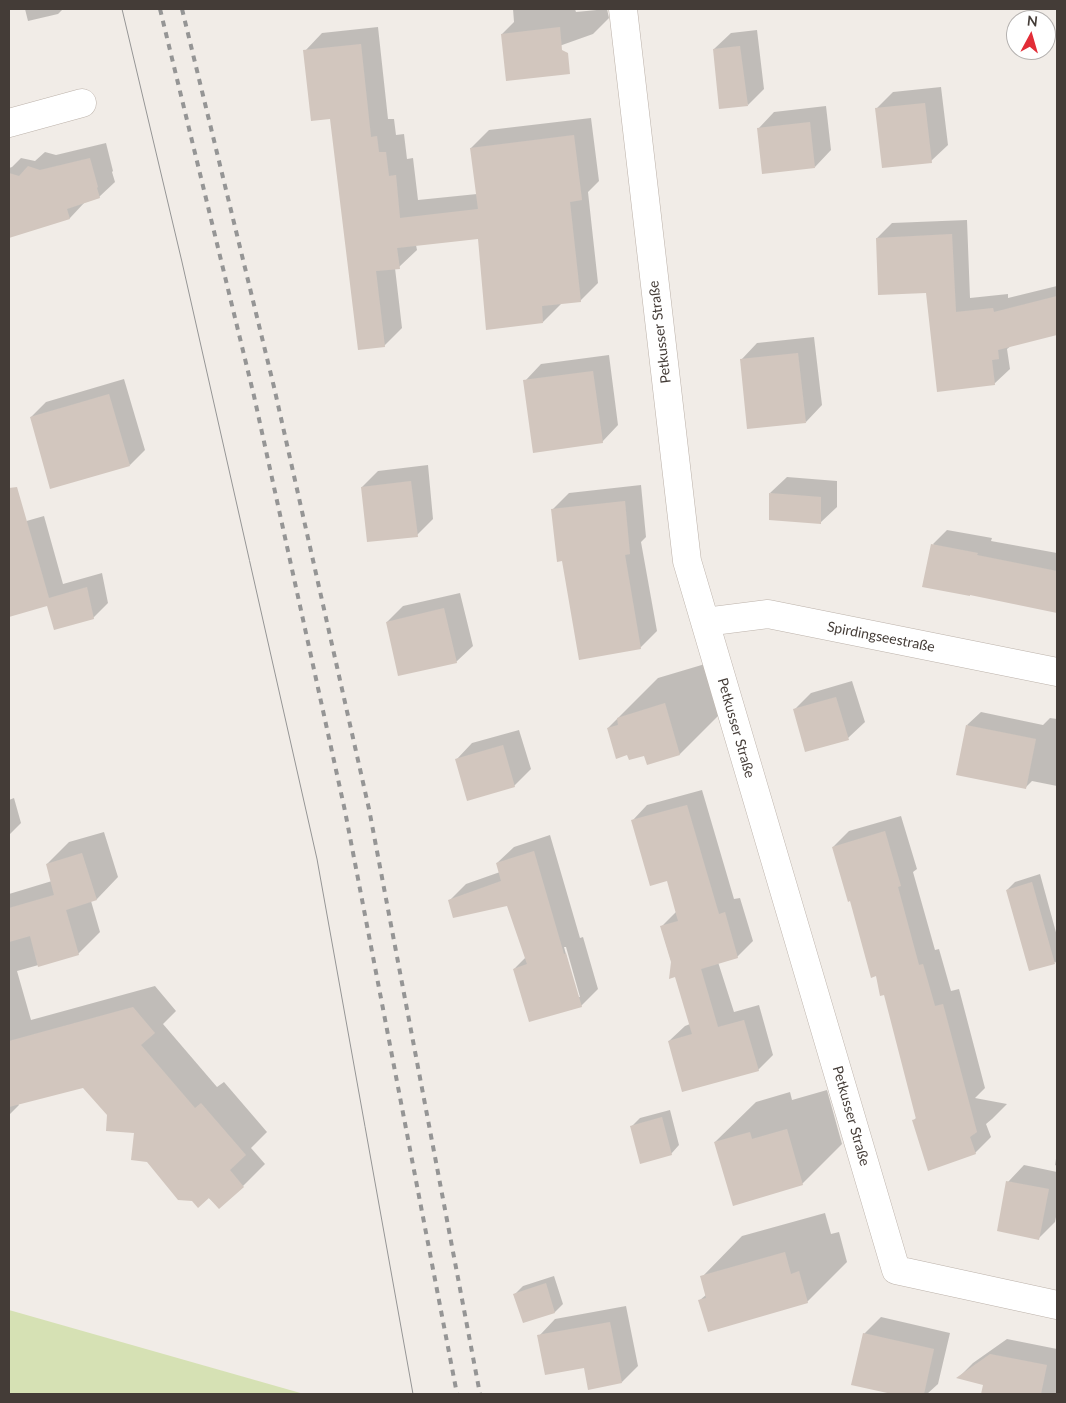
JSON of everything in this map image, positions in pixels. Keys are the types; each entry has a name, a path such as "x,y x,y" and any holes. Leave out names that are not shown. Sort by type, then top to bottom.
{"street":[{"name":"Petkusser Straße","path":"623,9 687,561 896,1270 1057,1305"},
{"path":"9,124 82,103"},
{"name":"Spirdingseestraße","path":"705,622 768,614 1057,672"}],"green space":[{"path":"9,1310 304,1394 9,1394"}],"building":[{"path":"560,27 562,50 568,53 570,74 506,81 501,34"},
{"path":"361,44 371,137 377,136 379,152 386,152 389,176 396,175 400,218 478,209 470,148 574,135 582,200 570,202 581,302 542,306 543,323 486,330 478,239 397,248 400,269 376,271 385,347 358,350 330,119 311,121 303,50"},
{"path":"740,46 748,106 719,109 713,49"},
{"path":"925,103 932,163 882,168 875,108"},
{"path":"810,122 815,168 762,174 757,128"},
{"path":"90,158 100,198 67,209 70,219 9,238 9,173 19,176 28,166 40,170"},
{"path":"952,234 956,312 993,308 994,312 1057,296 1057,335 998,350 999,359 992,360 995,385 937,392 926,293 878,295 876,238"},
{"path":"798,353 806,423 747,429 740,359"},
{"path":"593,371 603,443 533,453 523,380"},
{"path":"109,394 130,466 50,489 30,417"},
{"path":"411,481 418,537 367,542 361,487"},
{"path":"17,487 49,598 87,587 94,619 54,630 47,606 9,617 9,488"},
{"path":"769,493 821,497 821,524 769,520"},
{"path":"625,501 630,554 625,555 641,649 579,660 562,561 557,562 551,509"},
{"path":"931,544 1057,571 1057,613 922,587"},
{"path":"444,608 457,663 398,676 386,622"},
{"path":"836,697 849,740 805,752 793,709"},
{"path":"665,703 680,755 647,765 644,756 629,760 627,755 616,759 607,728 618,725 617,718"},
{"path":"966,725 1036,739 1026,789 956,775"},
{"path":"503,745 515,787 467,801 455,759"},
{"path":"687,805 719,914 725,912 738,958 701,969 718,1027 744,1020 759,1071 682,1092 668,1041 692,1034 675,977 669,979 671,962 660,926 678,921 667,881 650,886 631,820"},
{"path":"885,831 901,886 898,887 919,965 923,964 935,1006 943,1004 977,1132 970,1137 976,1154 928,1171 912,1120 916,1119 884,995 880,996 876,976 871,978 850,901 848,902 832,847"},
{"path":"534,851 564,954 566,953 582,1007 529,1022 513,969 527,964 507,906 453,918 448,900 501,881 496,863"},
{"path":"82,853 97,900 66,910 79,955 38,967 30,936 9,942 9,908 54,895 46,864"},
{"path":"1032,882 1055,964 1029,971 1006,890"},
{"path":"133,1007 155,1033 141,1045 195,1108 201,1103 246,1155 230,1170 244,1187 219,1209 209,1198 198,1208 192,1201 178,1200 147,1162 131,1160 134,1133 106,1131 107,1115 83,1088 9,1107 9,1041"},
{"path":"662,1117 672,1155 640,1164 630,1126"},
{"path":"787,1129 803,1185 733,1206 714,1142 750,1132 752,1139"},
{"path":"1006,1181 1049,1189 1039,1240 997,1231"},
{"path":"785,1252 791,1274 799,1271 808,1303 708,1332 698,1300 706,1298 700,1276"},
{"path":"546,1283 555,1313 523,1323 513,1294"},
{"path":"610,1322 622,1383 588,1390 584,1368 545,1375 537,1335"},
{"path":"863,1333 934,1349 924,1394 892,1394 851,1385"},
{"path":"990,1354 1047,1365 1041,1394 981,1394 983,1385 956,1378"}],"tram line":[{"path":"122,9 182,262 317,859 413,1394"}],"railway":[{"path":"160,9 254,396 345,811 457,1394"},
{"path":"182,9 274,387 369,809 480,1394"}]}
